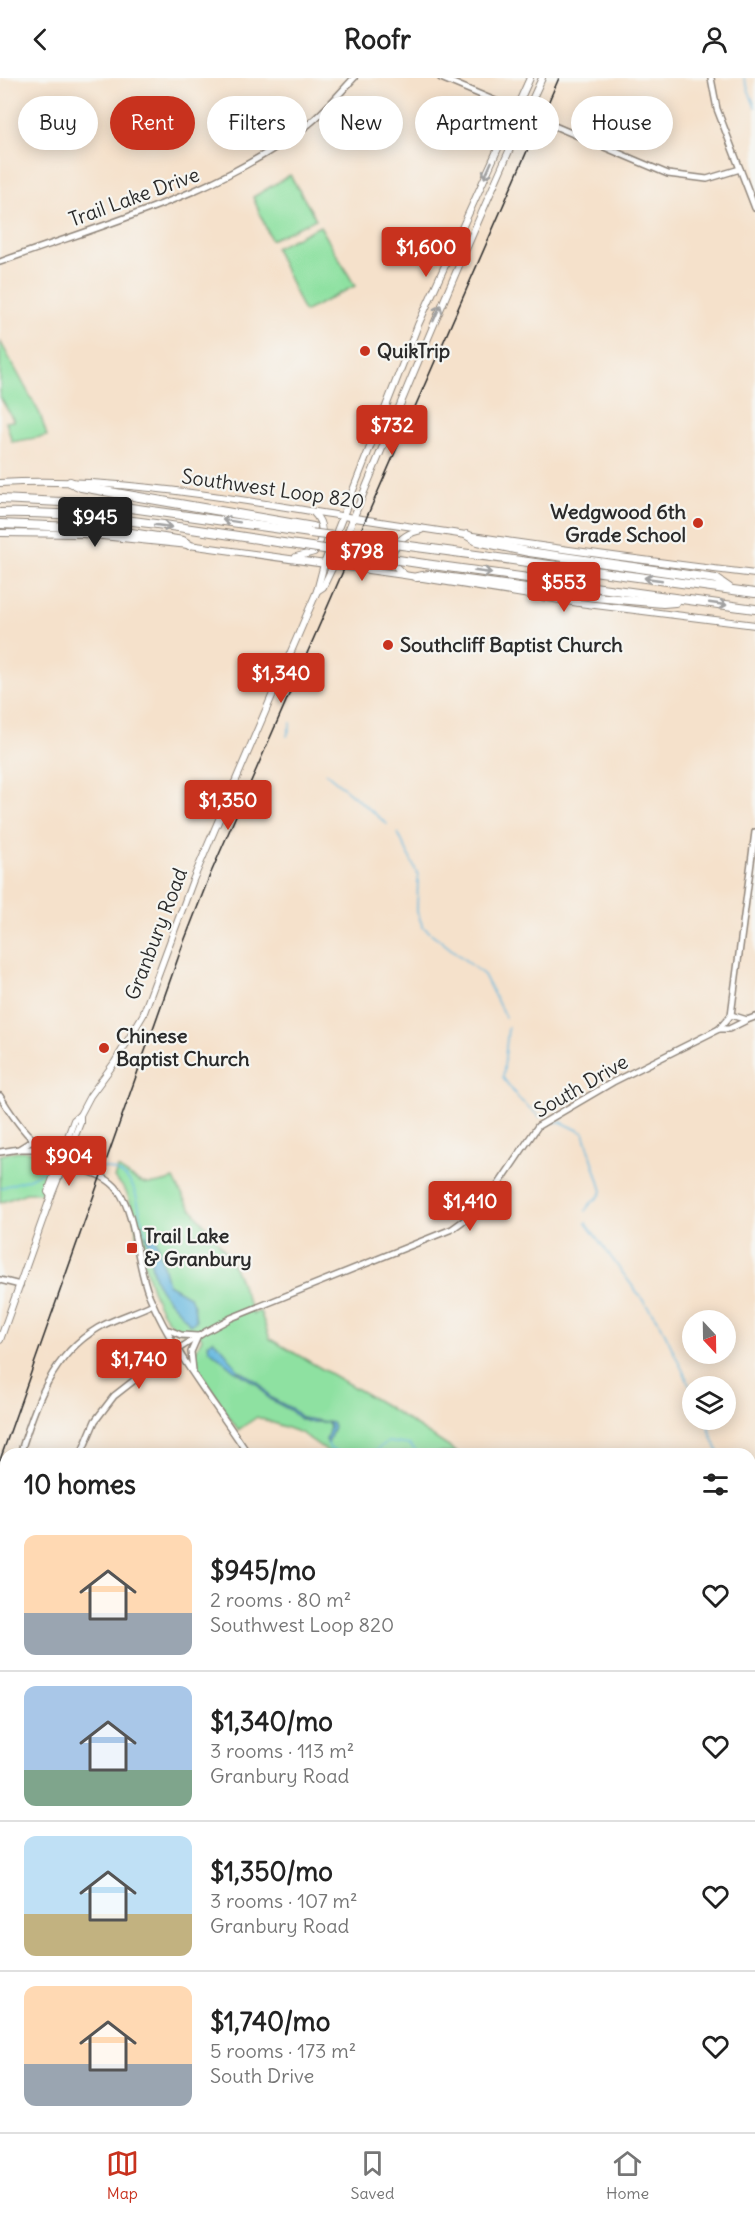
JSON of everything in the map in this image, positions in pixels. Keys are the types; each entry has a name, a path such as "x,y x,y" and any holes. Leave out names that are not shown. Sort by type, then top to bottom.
{"highway":[{"path":"70,482 81,487 311,530 323,535 755,593"},
{"path":"0,500 102,504 311,530"},
{"path":"0,513 93,517 755,609"},
{"path":"0,524 99,528 183,542 189,545"},
{"path":"467,535 477,541 529,552 716,579 732,590"},
{"path":"417,577 429,575 663,603 689,600"}],"main road":[{"name":"Granbury Road","path":"521,96 530,78"},
{"name":"Granbury Road","path":"533,96 540,78"},
{"name":"Granbury Road","path":"0,1340 62,1160 80,1123 80,1115 143,1015 193,880 317,591 324,564 418,325 497,150"},
{"name":"Granbury Road","path":"317,591 323,587 334,566 481,208 509,150"},
{"name":"Southwest Loop 820","path":"0,483 78,480 755,574"},
{"path":"284,558 305,556 316,550 322,527 312,511"},
{"path":"404,575 397,570 393,561 397,543 408,533 427,529"},
{"path":"0,533 75,534 189,545 404,575 475,588 755,625"}],"street":[{"name":"Trail Lake Drive","path":"0,262 150,210 213,184 309,124 354,78"},
{"path":"441,78 488,96"},
{"path":"711,78 717,109 755,208"},
{"path":"559,126 668,174 707,179 740,169"},
{"path":"747,1020 731,1015 755,832"},
{"name":"South Drive","path":"84,1448 95,1421 114,1396 178,1349 225,1321 467,1221 484,1206 538,1126 613,1082 719,1029 731,1015"},
{"path":"719,1029 729,1029 755,1017"},
{"path":"0,1096 32,1141 62,1160 105,1178 119,1192 125,1204 143,1277 153,1304 178,1349 244,1448"},
{"path":"19,1149 32,1141"},
{"path":"0,1152 19,1149 44,1150"},
{"path":"0,1280 20,1285"},
{"path":"22,1448 38,1400 52,1372 76,1343 101,1327 153,1304"},
{"path":"167,1329 181,1335 198,1336 191,1352 193,1371"}],"green space":[{"path":"290,175 316,219 271,240 253,197"},
{"path":"320,226 355,286 304,312 275,248"},
{"path":"0,341 40,414 47,436 12,442 6,422 14,421 0,397"},
{"path":"16,1151 45,1155 52,1165 50,1182 45,1193 26,1193 0,1203 0,1155"},
{"path":"118,1168 144,1183 156,1184 174,1179 189,1205 230,1259 253,1314 260,1311 270,1339 383,1404 450,1448 323,1448 301,1433 257,1417 238,1430 196,1367 194,1354 202,1338 198,1332 182,1331 168,1321 158,1303 149,1281 128,1196 114,1178"}],"water":[{"path":"151,1221 168,1284 189,1296 194,1305 196,1321 190,1325 163,1293 156,1280 145,1234 151,1240"},
{"path":"213,1340 224,1350 237,1369 258,1382 271,1398 291,1408 302,1418 326,1422 309,1422 300,1419 290,1410 269,1399 257,1384 234,1370 209,1349 208,1344"},
{"path":"327,1422 334,1426 328,1444 326,1440 330,1427"}],"waterway":[{"path":"744,78 755,107"},
{"path":"287,736 291,723"},
{"path":"326,773 387,824"},
{"path":"398,833 418,875 417,912 423,927 484,975 505,1017"},
{"path":"508,1028 503,1078 519,1099 540,1117"},
{"path":"550,1122 561,1122 584,1133 602,1191 586,1211"},
{"path":"99,1167 113,1170 130,1182 146,1234"},
{"path":"0,1188 29,1179 48,1168"},
{"path":"586,1223 661,1325 685,1376"},
{"path":"709,1430 717,1448"},
{"path":"379,1448 388,1442 410,1445 413,1448"},
{"path":"328,1443 330,1448"}],"railway":[{"path":"4,1448 183,944 210,875 559,78"}],"place":[{"name":"QuikTrip","path":"365,351"},
{"name":"Wedgwood 6th Grade School","path":"698,523"},
{"name":"Southcliff Baptist Church","path":"388,645"},
{"name":"Chinese Baptist Church","path":"104,1048"},
{"name":"Trail Lake & Granbury","path":"132,1248"}]}
